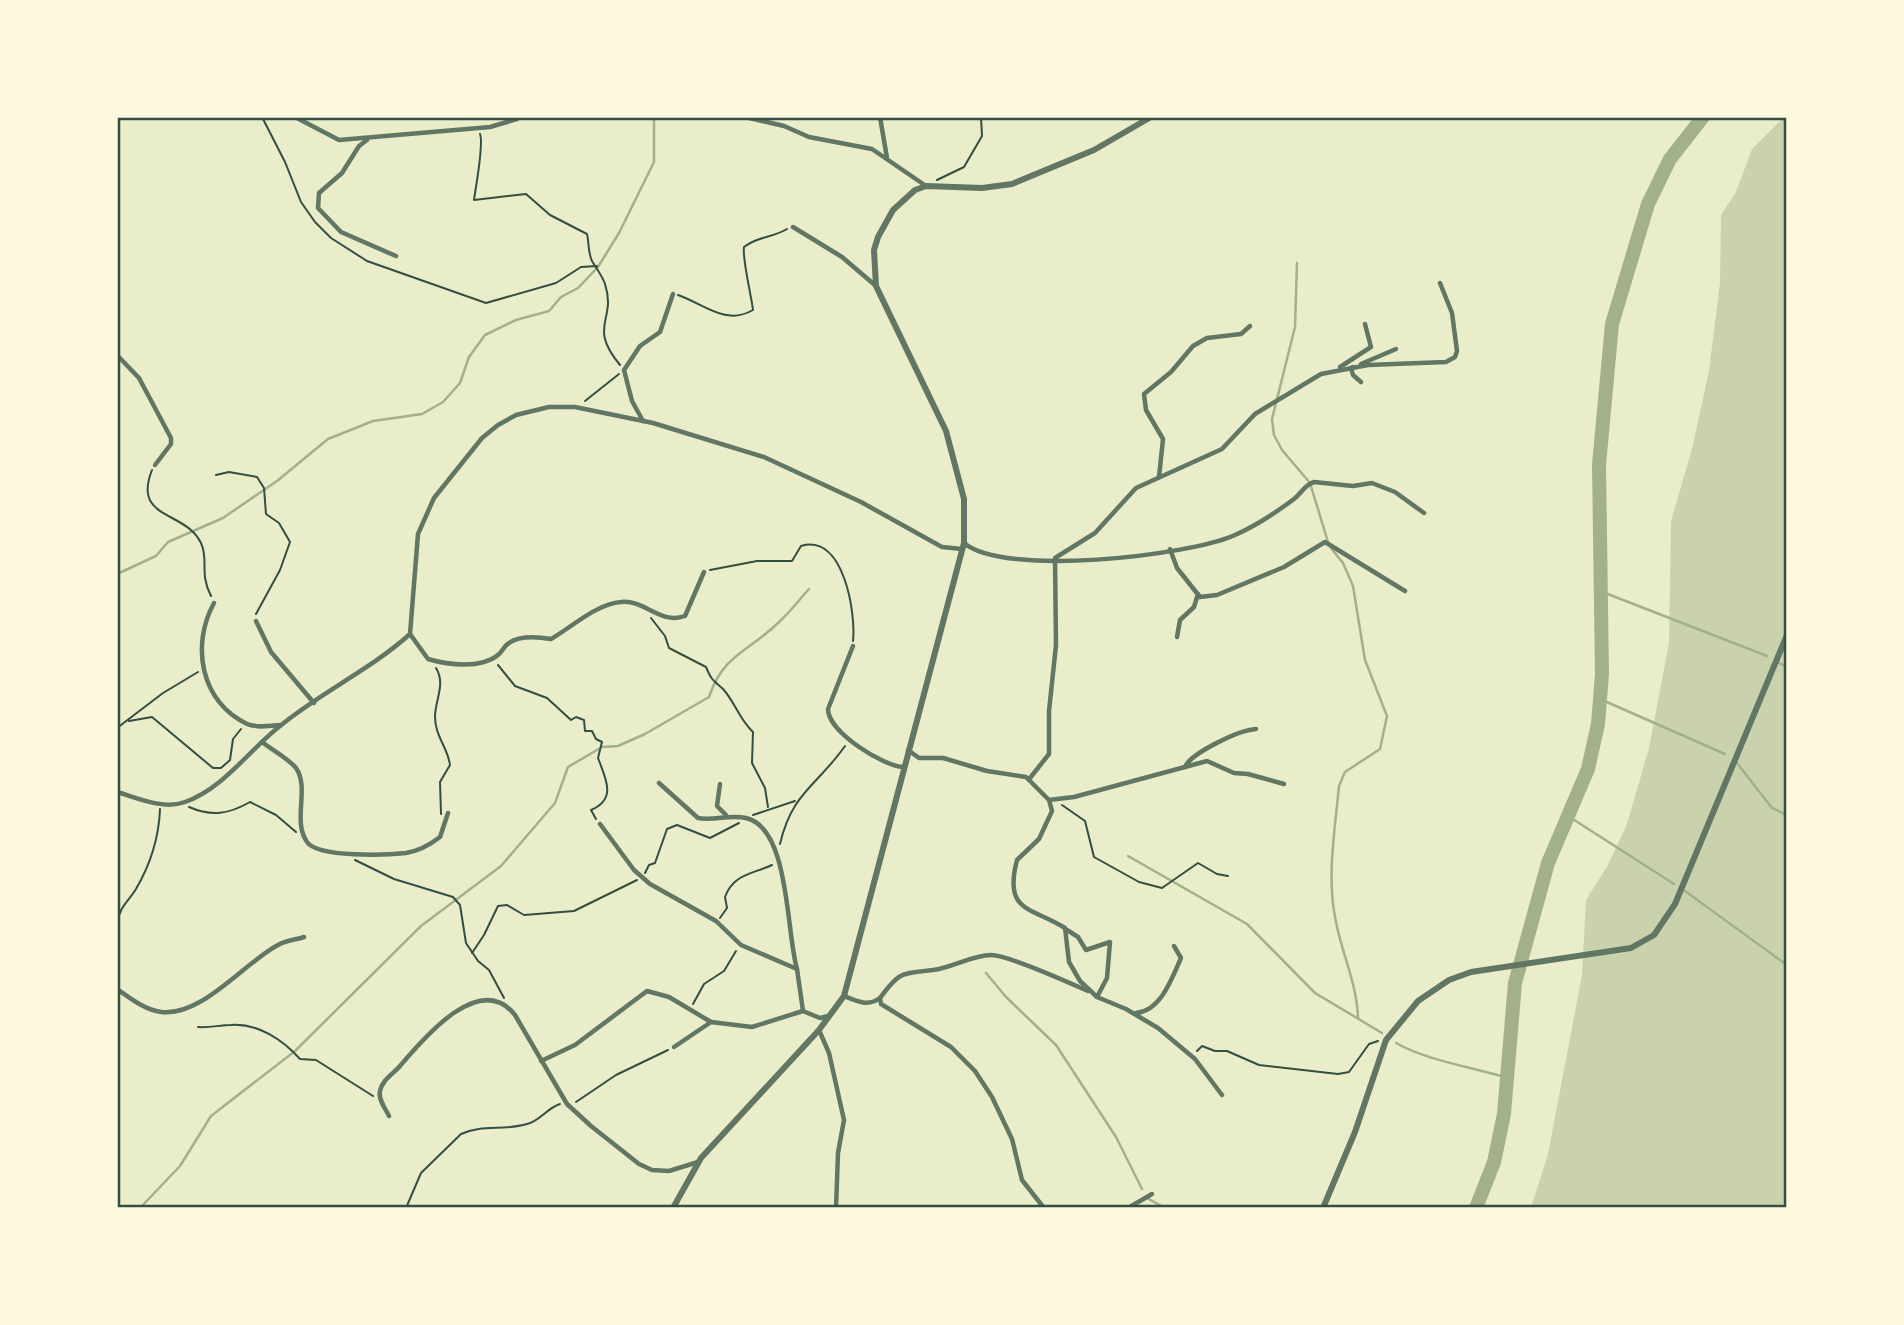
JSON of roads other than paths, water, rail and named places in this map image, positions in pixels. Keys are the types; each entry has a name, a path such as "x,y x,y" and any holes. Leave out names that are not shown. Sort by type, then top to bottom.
{"street":[{"path":"295,117 339,140 506,125 517,119"},
{"path":"445,117 461,117"},
{"path":"494,117 559,117"},
{"path":"745,117 785,126 809,138 863,146 926,186"},
{"path":"880,117 887,159"},
{"path":"388,1116 380,1090 387,1078 441,1022 480,1002 508,1005 567,1104 645,1167 669,1171 697,1163 819,1030 844,996 856,959 907,749 963,546 964,499 946,430 876,286 874,250 884,225 903,198 926,186 982,188 1012,184 1094,150 1151,117"},
{"path":"368,139 359,146 342,173 319,193 318,208 341,232 396,256"},
{"path":"793,227 842,257 876,286"},
{"path":"1336,369 1446,362 1457,351 1450,306 1440,283"},
{"path":"643,421 632,401 624,370 640,346 660,332 673,293"},
{"path":"1030,778 1049,754 1058,583 1054,562 1057,557 1095,533 1136,488 1222,449 1243,425 1264,408 1305,382 1336,369 1371,348 1365,324"},
{"path":"1159,477 1163,439 1146,410 1144,394 1171,372 1193,346 1212,337 1241,334 1250,326"},
{"path":"1351,368 1396,349"},
{"path":"117,355 139,378 171,438 169,448 155,465"},
{"path":"1351,368 1353,375 1361,382"},
{"path":"704,572 685,616 676,619 650,612 633,603 613,603 551,639 534,636 513,641 493,658 472,664 428,659 411,634 418,534 433,498 482,438 498,425 537,409 575,407 643,421 771,460 861,502 942,547 963,546 987,556 1054,562 1170,549 1235,535 1298,496 1308,484 1314,482 1353,486 1372,483 1395,492 1424,513"},
{"path":"1170,549 1177,568 1200,597 1230,590 1284,567 1325,542 1405,591"},
{"path":"1177,636 1180,620 1194,607 1199,594"},
{"path":"214,603 201,636 202,670 224,705 248,724 281,725"},
{"path":"256,621 271,652 314,703"},
{"path":"117,792 160,804 182,803 211,788 281,725 384,657 411,634"},
{"path":"1323,1208 1356,1132 1386,1040 1407,1011 1440,985 1462,975 1505,966 1578,958 1631,948 1654,935 1665,920 1787,635"},
{"path":"853,646 828,709 834,727 893,766 903,767"},
{"path":"1184,768 1194,755 1244,731 1256,729"},
{"path":"262,742 293,765 299,774 300,815 305,839 310,846 344,855 408,853 438,839 448,813"},
{"path":"907,749 919,758 943,758 1030,778 1050,803 1052,813 1039,839 1018,856 1014,889 1025,910 1078,937 1086,950 1110,943 1107,978 1097,997"},
{"path":"1050,803 1207,761 1234,774 1248,774 1284,784"},
{"path":"659,783 695,816 705,819 726,816 747,818 764,828 779,861 803,1011"},
{"path":"720,784 717,806 726,816"},
{"path":"600,824 643,878 716,921 741,945 797,969"},
{"path":"1066,930 1071,969 1091,992 1135,1013 1195,1059 1222,1095"},
{"path":"117,989 133,1001 162,1012 186,1007 234,979 277,945 304,937"},
{"path":"1135,1013 1148,1009 1169,986 1181,958 1174,946"},
{"path":"844,996 860,1003 874,1003 894,979 904,972 935,970 989,955 1073,982 1091,992"},
{"path":"541,1061 575,1045 647,991 658,992 711,1022 752,1027 803,1011 820,1018 829,1016"},
{"path":"880,998 881,1004 951,1048 975,1071 992,1097 1014,1145 1022,1180 1044,1208"},
{"path":"674,1047 711,1022"},
{"path":"819,1030 829,1053 844,1120 838,1153 836,1208"},
{"path":"673,1208 701,1158"},
{"path":"1128,1208 1152,1194"}],"waterway":[{"path":"117,574 156,556 168,542 223,518 277,481 328,439 373,421 422,414 443,402 460,383 469,357 485,335 516,320 549,311 561,297 578,288 598,267 619,233 654,162 654,117"},
{"path":"1476,1208 1494,1162 1504,1114 1515,983 1548,863 1588,769 1598,724 1602,674 1599,465 1612,324 1648,204 1670,159 1703,117"},
{"path":"1297,263 1295,327 1272,419 1274,435 1282,450 1310,483 1328,542"},
{"path":"1331,548 1343,563 1353,586 1365,660 1387,716 1380,749 1345,772 1339,786 1334,835 1333,901 1355,992 1358,1018"},
{"path":"140,1208 180,1166 211,1116 295,1051 421,926 501,866 555,803 568,767 602,747 618,746 645,734 709,697 722,671 730,662 779,622 809,589"},
{"path":"1600,591 1767,656"},
{"path":"1779,663 1787,667"},
{"path":"1600,699 1725,754"},
{"path":"1737,763 1772,808 1787,815"},
{"path":"1568,816 1674,884"},
{"path":"1128,856 1247,924 1315,993 1382,1033"},
{"path":"1685,891 1787,965"},
{"path":"986,973 1006,997 1056,1045 1116,1137 1142,1189"},
{"path":"1396,1043 1436,1059 1508,1078"},
{"path":"1147,1198 1165,1208"}]}
